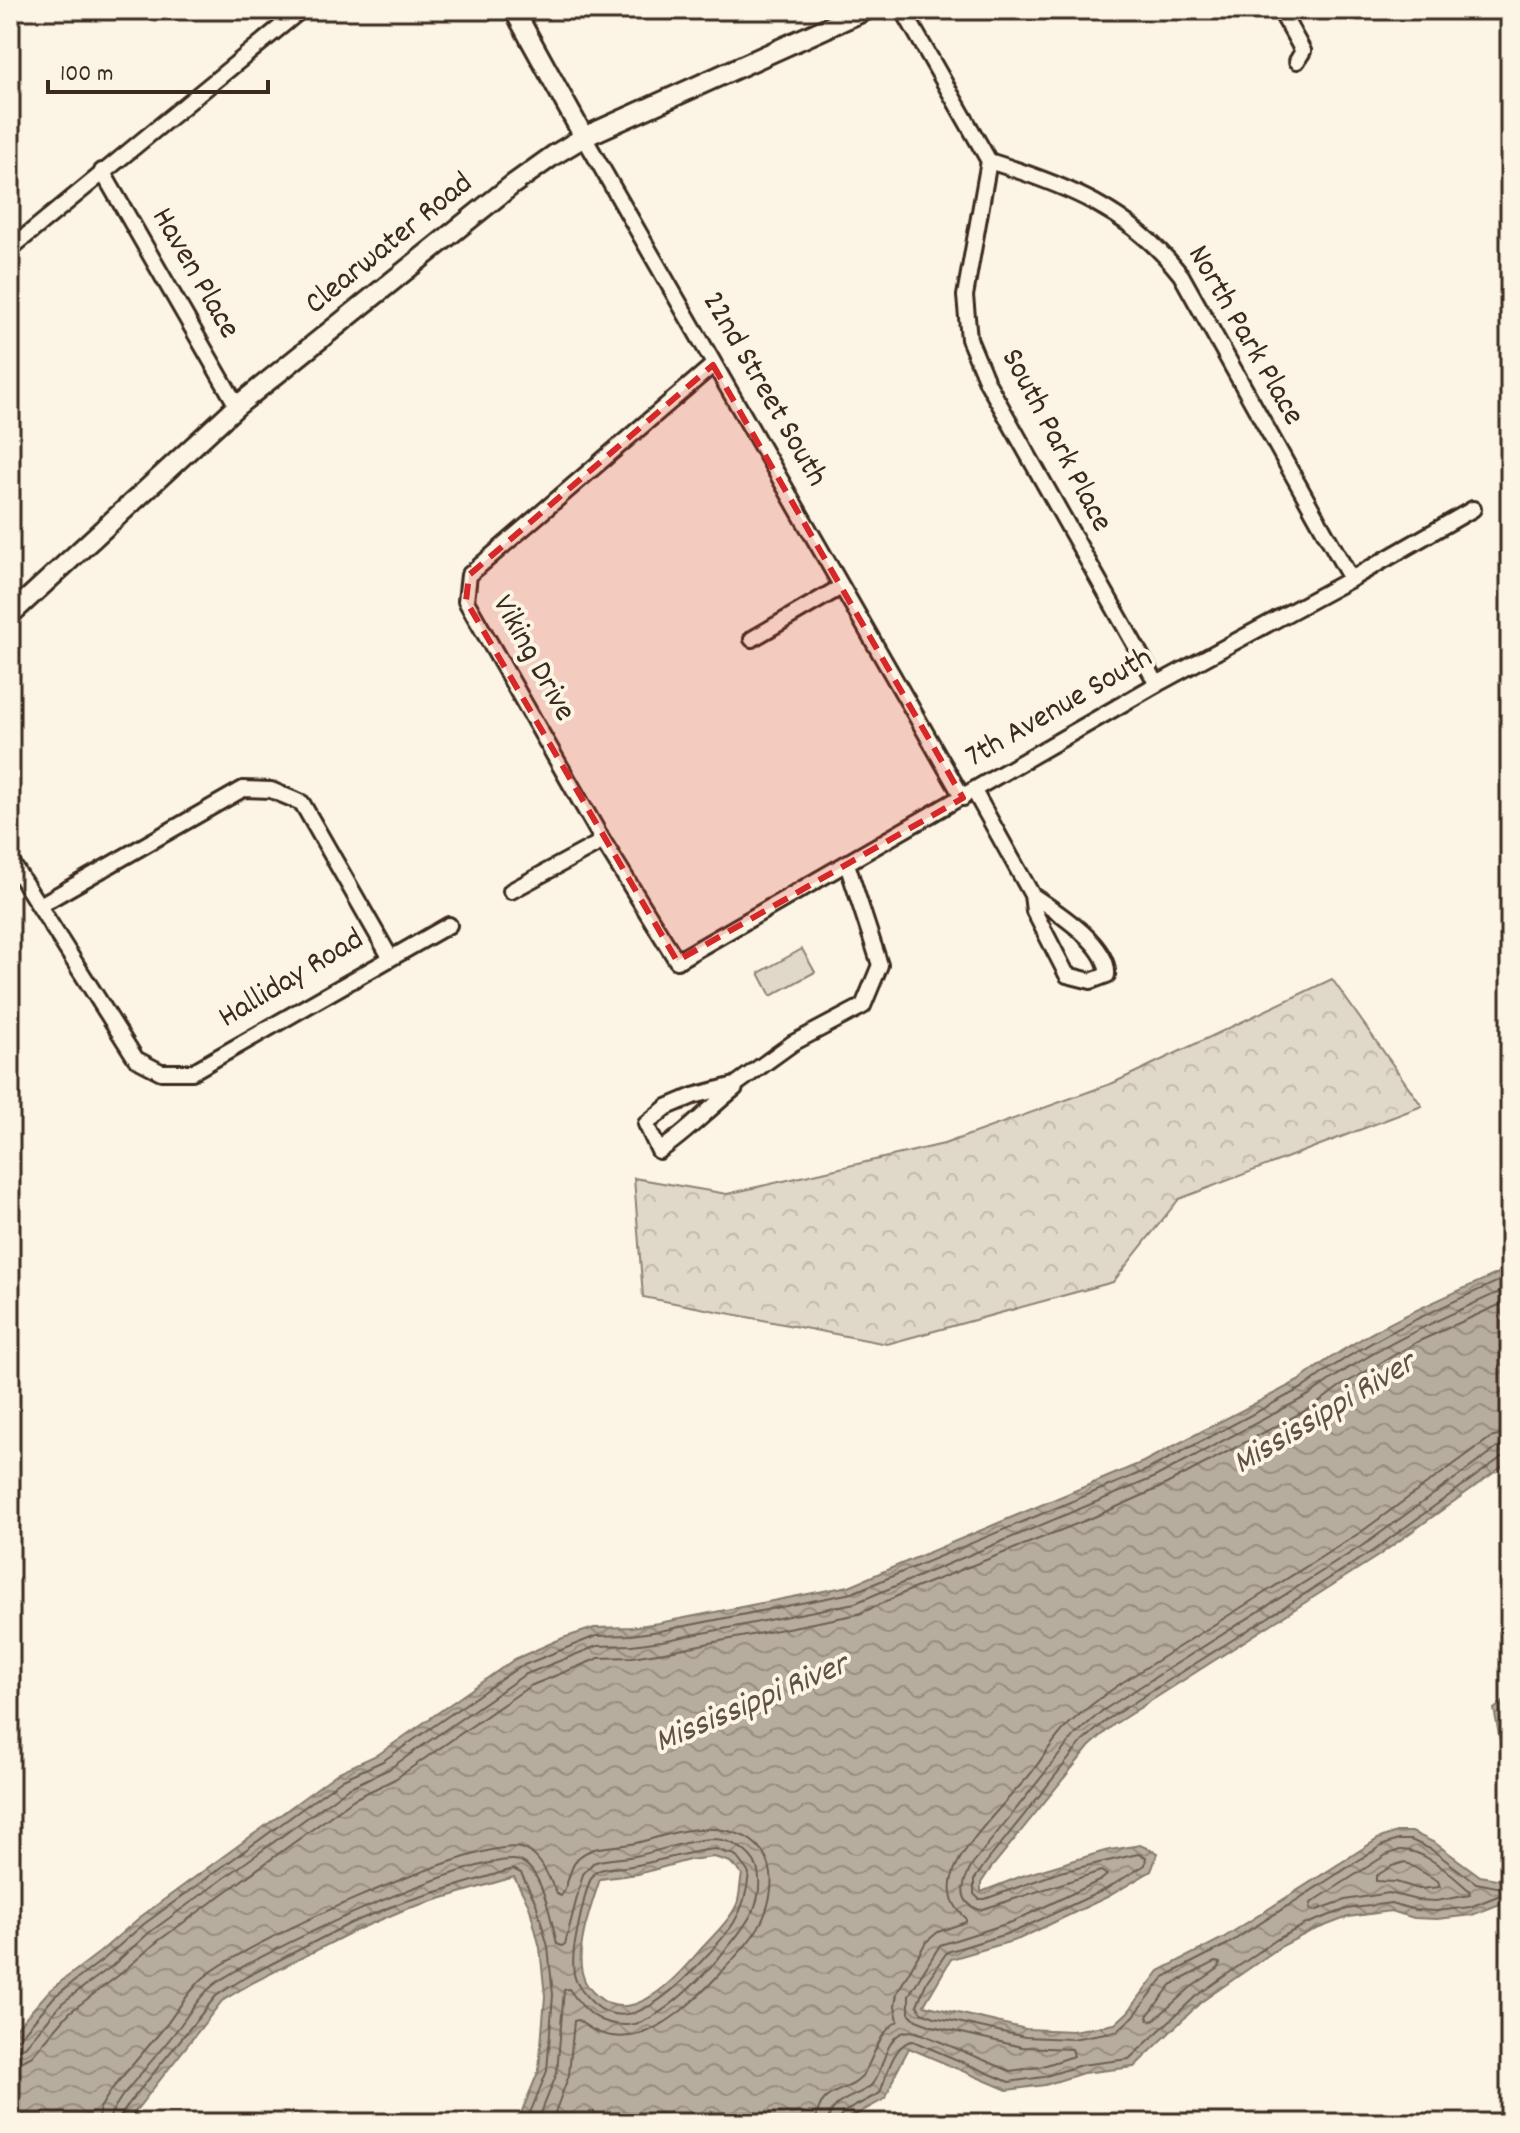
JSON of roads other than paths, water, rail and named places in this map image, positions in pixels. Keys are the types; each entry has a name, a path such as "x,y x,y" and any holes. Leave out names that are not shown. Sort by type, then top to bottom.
{"street":[{"path":"10,249 301,10"},
{"name":"22nd Street South","path":"514,10 841,587 1032,895 1066,918 1088,938 1104,962 1107,975 1086,981 1067,975 1034,911 1032,895"},
{"name":"Clearwater Road","path":"10,615 237,406 512,185 554,155 584,137 866,10"},
{"path":"903,10 989,161"},
{"path":"1280,10 1303,51 1297,61"},
{"name":"North Park Place","path":"989,161 1082,195 1111,210 1161,249 1181,275 1351,579"},
{"name":"South Park Place","path":"989,161 965,296 969,339 994,393 1157,684"},
{"name":"Haven Place","path":"102,171 237,406"},
{"name":"Viking Drive","path":"677,961 603,841 466,601 469,575 713,365"},
{"name":"7th Avenue South","path":"677,961 1157,684 1473,509"},
{"path":"752,639 841,587"},
{"name":"Halliday Road","path":"10,860 136,1059 161,1072 192,1072 390,957 302,803 271,790 243,789 40,905"},
{"path":"511,891 603,841"},
{"path":"735,1085 680,1137 659,1151 646,1124 667,1107 693,1096 735,1085 793,1043 863,1006 880,965 847,864"},
{"path":"390,957 449,925"}],"water":[{"name":"Mississippi River","path":"1510,1268 1510,1461 1378,1556 1113,1725 1089,1747 991,1868 981,1883 981,1892 1105,1851 1140,1845 1158,1853 1151,1871 1109,1896 1019,1939 951,1959 924,2005 1026,2029 1072,2031 1115,2024 1159,1971 1223,1938 1378,1839 1396,1832 1412,1832 1435,1843 1480,1876 1507,1881 1510,1900 1472,1915 1414,1918 1391,1911 1348,1917 1309,1932 1280,1947 1201,2002 1134,2067 1083,2073 1045,2085 1007,2090 909,2048 886,2098 841,2123 517,2123 539,2070 545,1996 540,1948 529,1905 514,1877 406,1909 354,1931 222,2001 126,2123 10,2123 10,2040 16,2028 50,1990 139,1918 339,1772 379,1754 515,1659 594,1628 659,1623 849,1586 1143,1462 1300,1380 1375,1331","holes":["714,1857 730,1862 742,1874 737,1904 721,1927 681,1971 655,1994 626,2006 611,2004 593,1992 583,1976 581,1953 585,1927 600,1879 638,1874 689,1860"]},
{"path":"1510,1697 1510,1808 1509,1786 1494,1709"}]}
